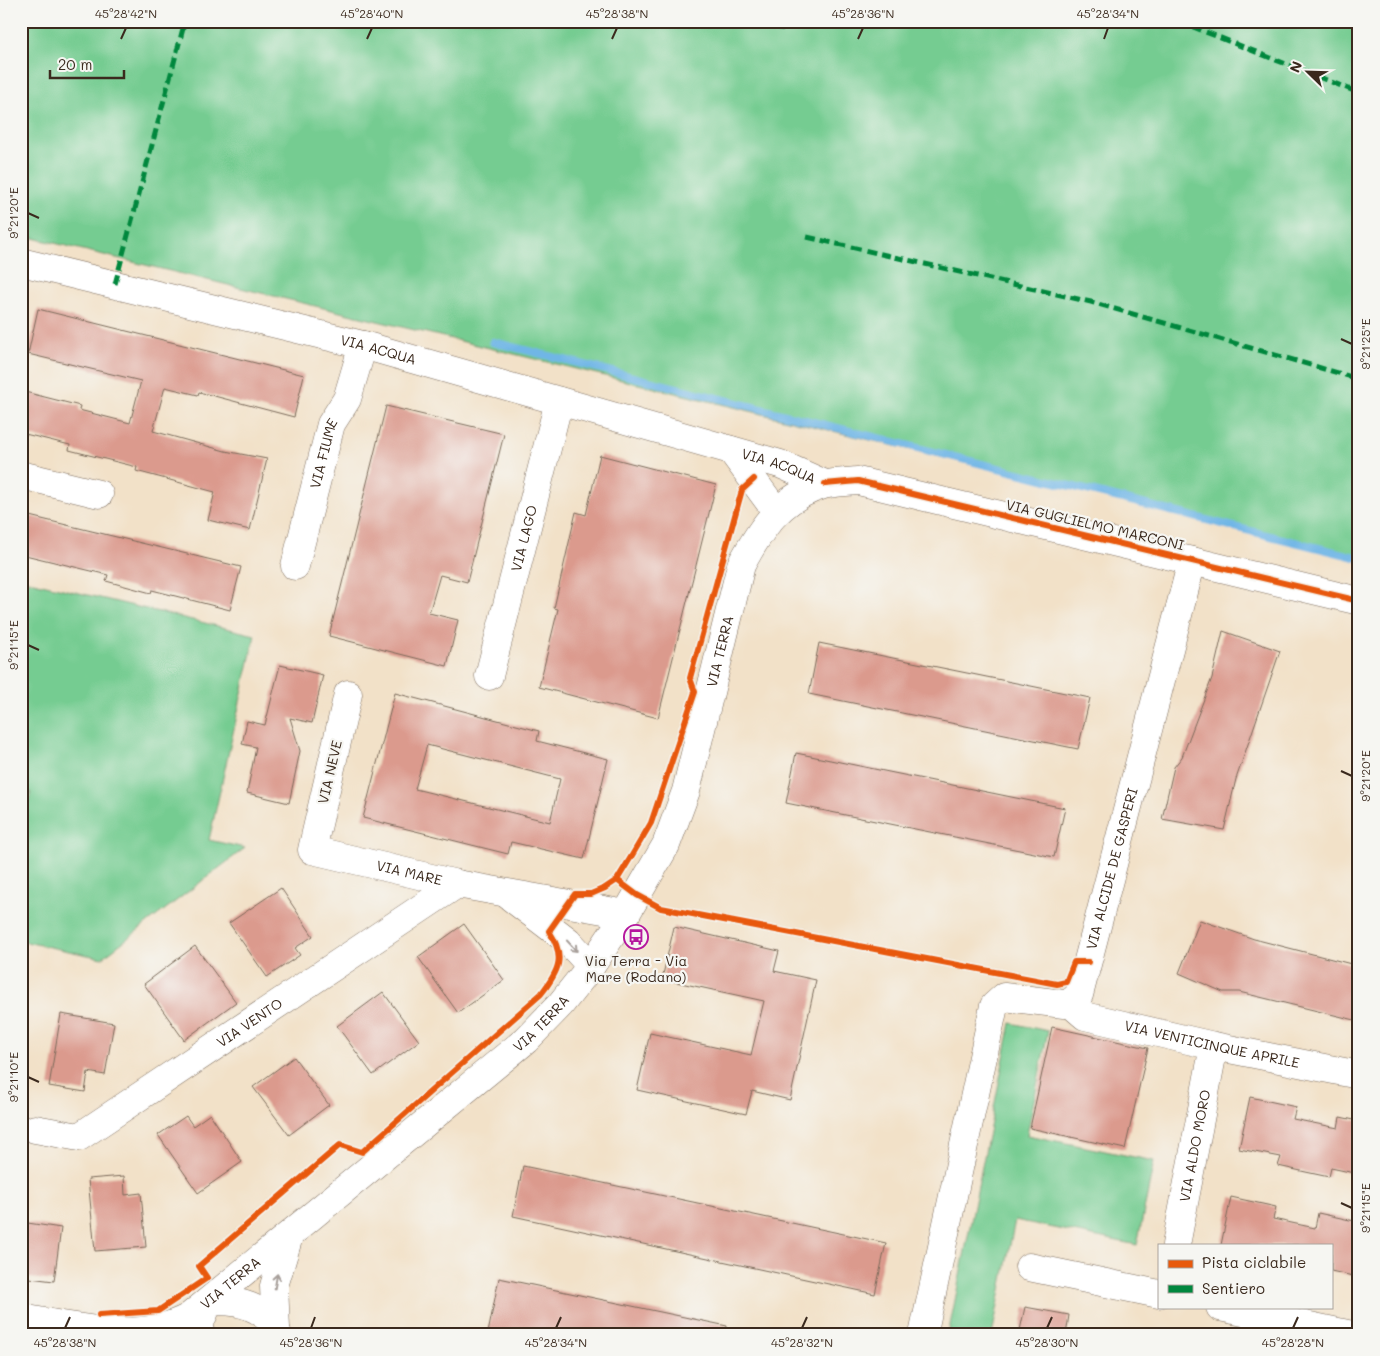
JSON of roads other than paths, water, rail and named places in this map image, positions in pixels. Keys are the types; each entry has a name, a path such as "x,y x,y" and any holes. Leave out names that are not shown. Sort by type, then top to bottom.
{"street":[{"name":"VIA ACQUA","path":"21,262 363,345 780,464 825,484"},
{"name":"VIA FIUME","path":"295,566 331,424 348,399 363,345"},
{"name":"VIA LAGO","path":"489,676 559,401"},
{"name":"VIA ACQUA","path":"731,450 776,511"},
{"path":"21,475 99,494"},
{"name":"VIA GUGLIELMO MARCONI","path":"825,484 858,482 1359,601"},
{"name":"VIA TERRA","path":"21,1318 105,1331 151,1330 176,1324 209,1302 526,1040 560,1005 591,966 626,914 666,845 686,791 741,565 757,534 776,511 801,494 825,484"},
{"name":"VIA ALCIDE DE GASPERI","path":"1070,1003 1081,990 1192,561"},
{"name":"VIA NEVE","path":"312,850 348,694"},
{"name":"VIA MARE","path":"312,850 506,894 626,914"},
{"name":"VIA VENTO","path":"35,1129 79,1137 458,884"},
{"name":"VIA MARE","path":"506,894 568,941 591,966"},
{"path":"923,1335 994,1006 1004,997 1070,1003"},
{"name":"VIA VENTICINQUE APRILE","path":"1070,1003 1085,1016 1214,1046 1359,1075"},
{"name":"VIA ALDO MORO","path":"1176,1244 1214,1046"},
{"path":"277,1332 274,1286 289,1236"},
{"path":"1029,1267 1158,1294"},
{"path":"199,1335 201,1320 209,1302 237,1302 251,1307 263,1314 277,1332"},
{"path":"1225,1308 1352,1335"}],"waterway":[{"path":"493,342 1359,558"}],"place":[{"name":"Via Terra - Via Mare (Rodano)","path":"636,937"}]}
